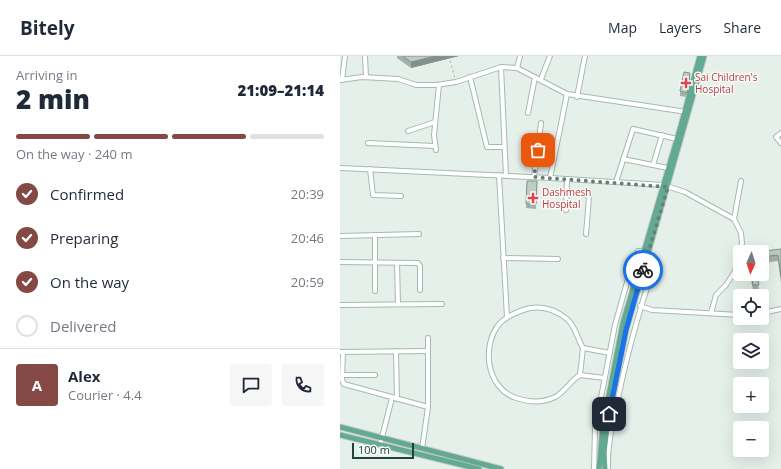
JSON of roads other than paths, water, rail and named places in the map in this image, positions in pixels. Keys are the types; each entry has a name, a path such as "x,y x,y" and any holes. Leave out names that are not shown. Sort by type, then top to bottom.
{"main road":[{"path":"666,186 668,168 687,112 700,56"},
{"path":"605,469 605,438 623,323 646,252 704,56"},
{"path":"600,469 603,426 613,383"},
{"path":"340,427 422,449 436,456 479,469"},
{"path":"340,435 380,445 501,469"}],"street":[{"path":"345,56 341,80 366,77 398,79 416,85 438,85 456,82 501,67 517,68 541,79 567,94 687,112"},
{"path":"365,56 366,77"},
{"path":"517,68 520,56"},
{"path":"541,79 550,56"},
{"path":"578,96 585,56"},
{"path":"501,67 506,176"},
{"path":"528,113 535,76"},
{"path":"470,77 487,147 504,146"},
{"path":"368,143 436,148 434,135 438,85"},
{"path":"550,178 567,94"},
{"path":"408,131 435,122"},
{"path":"534,177 541,123"},
{"path":"616,182 633,129 678,138"},
{"path":"781,134 776,137 781,143"},
{"path":"653,165 662,135"},
{"path":"623,158 668,168"},
{"path":"340,168 500,175 666,186 685,192 734,218"},
{"path":"370,169 373,194 401,196"},
{"path":"500,175 507,317"},
{"path":"566,210 567,179"},
{"path":"711,313 716,295 726,285 735,271 740,250 741,233 734,218 741,181"},
{"path":"566,191 587,195 589,197 586,234"},
{"path":"340,236 419,234"},
{"path":"375,235 375,291"},
{"path":"594,469 595,429 616,322 633,261 638,251 646,252 654,258 655,263 640,306 610,434 608,469"},
{"path":"503,258 558,259"},
{"path":"340,262 419,264 420,290"},
{"path":"398,263 398,304"},
{"path":"340,304 442,304"},
{"path":"640,306 652,310 733,315"},
{"path":"541,307 550,309 566,319 574,328 583,348 580,375 563,391 546,400 520,399 506,393 495,380 491,372 488,353 494,332 507,317 517,312 541,307"},
{"path":"769,312 781,309"},
{"path":"422,449 428,407 428,338"},
{"path":"583,348 610,353"},
{"path":"380,445 394,398 396,351"},
{"path":"428,351 342,352 342,380 348,386 428,407"},
{"path":"342,375 375,375"},
{"path":"580,375 605,378"}],"place":[{"name":"Sai Children's Hospital","path":"686,83"},
{"name":"Dashmesh Hospital","path":"533,198"}]}
